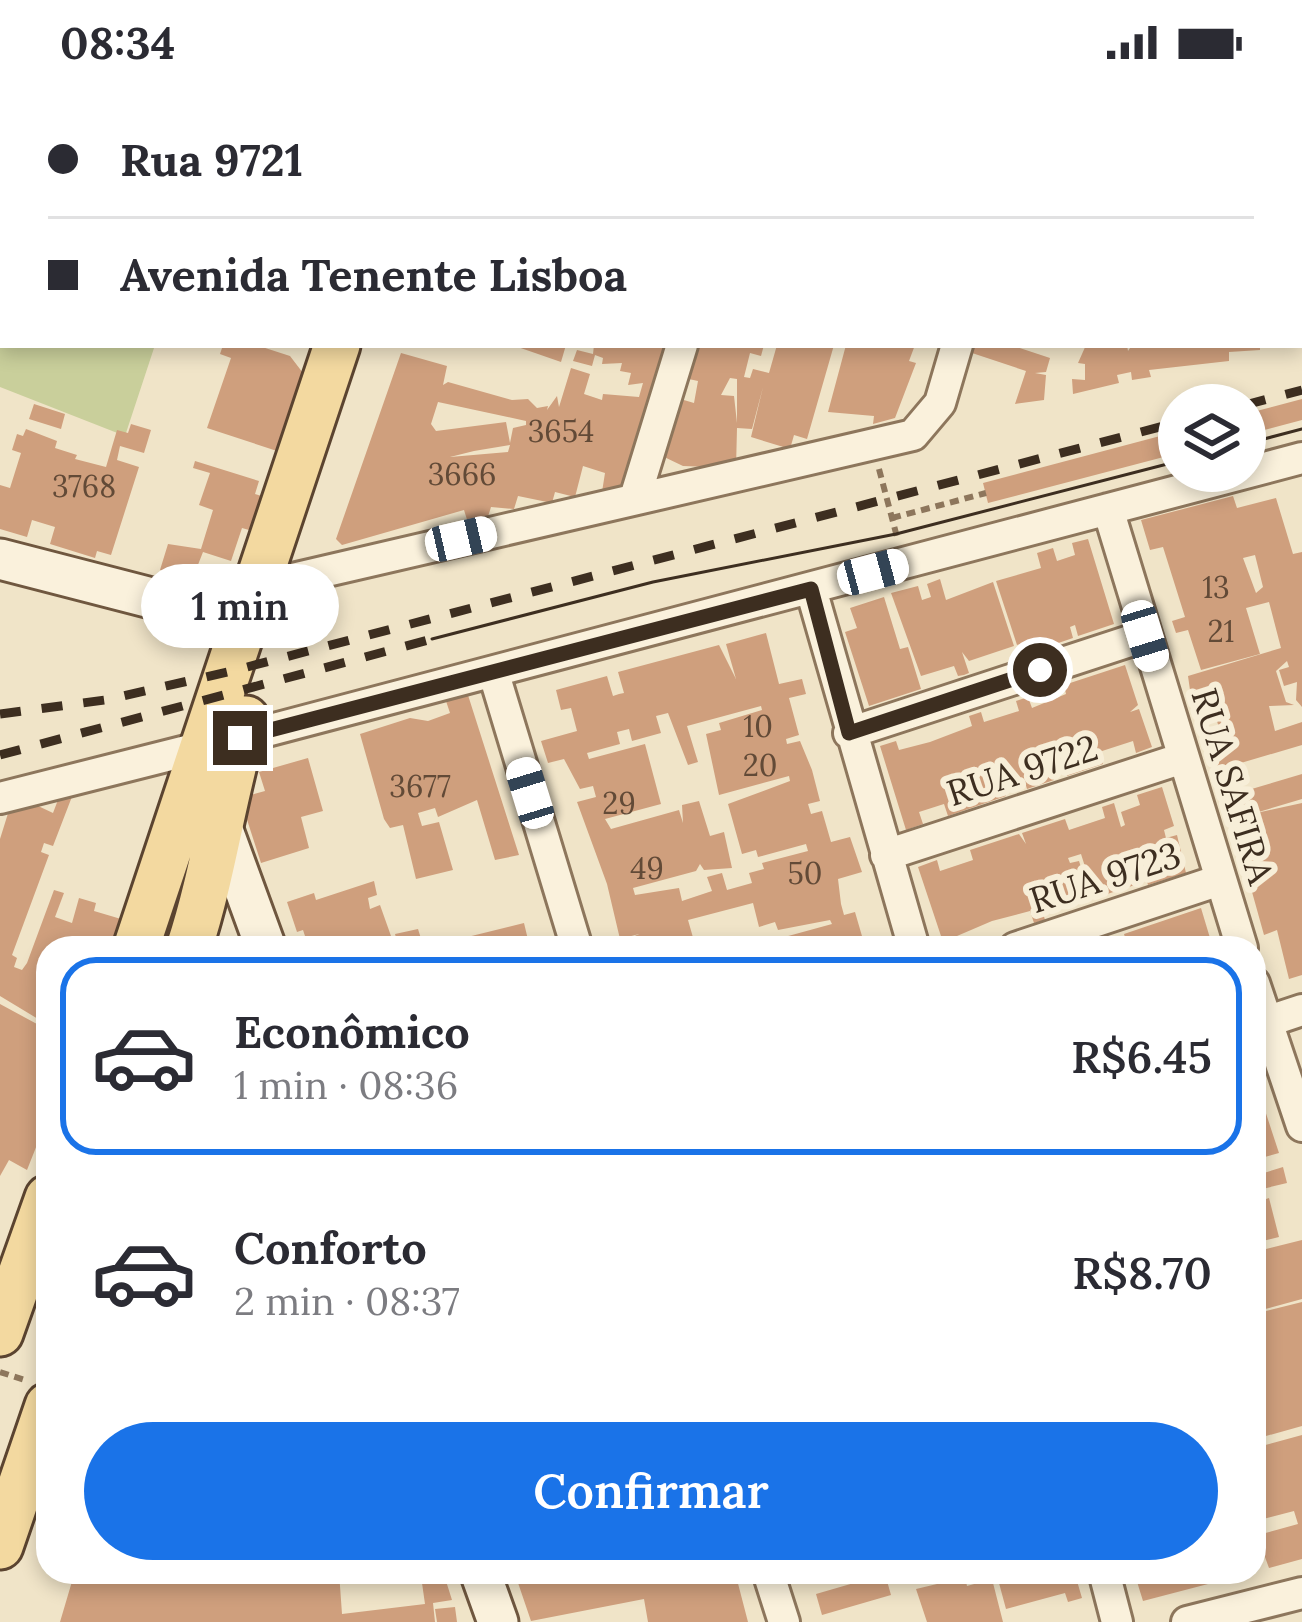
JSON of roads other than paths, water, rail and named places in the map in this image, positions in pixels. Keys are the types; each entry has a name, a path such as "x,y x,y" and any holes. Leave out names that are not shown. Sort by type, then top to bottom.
{"main road":[{"path":"193,936 214,870 223,742 248,622 336,348"},
{"path":"141,936 288,580 365,348"},
{"path":"0,1333 36,1232"},
{"path":"0,1546 36,1441"}],"street":[{"path":"634,498 681,348"},
{"path":"288,580 914,435 940,403 956,348"},
{"path":"0,797 494,674 1302,458"},
{"name":"RUA SAFIRA","path":"1108,509 1238,936"},
{"path":"0,559 248,622"},
{"path":"811,589 910,936"},
{"path":"849,733 1145,636"},
{"path":"494,674 573,936"},
{"name":"RUA 9722","path":"886,855 1183,758"},
{"path":"220,822 262,936"},
{"name":"RUA 9723","path":"1051,936 1220,880"},
{"path":"1266,1022 1302,1010"},
{"path":"1266,1036 1302,1126"},
{"path":"484,1584 498,1622"},
{"path":"772,1584 784,1622"},
{"path":"1107,1584 1118,1622"},
{"path":"1187,1622 1302,1593"}],"tram line":[{"path":"1266,438 1302,429"},
{"path":"432,639 653,582 896,534 1158,466"}],"railway":[{"path":"1266,399 1302,390"},
{"path":"0,714 105,700 232,671 1158,428"},
{"path":"0,755 432,639"}]}
